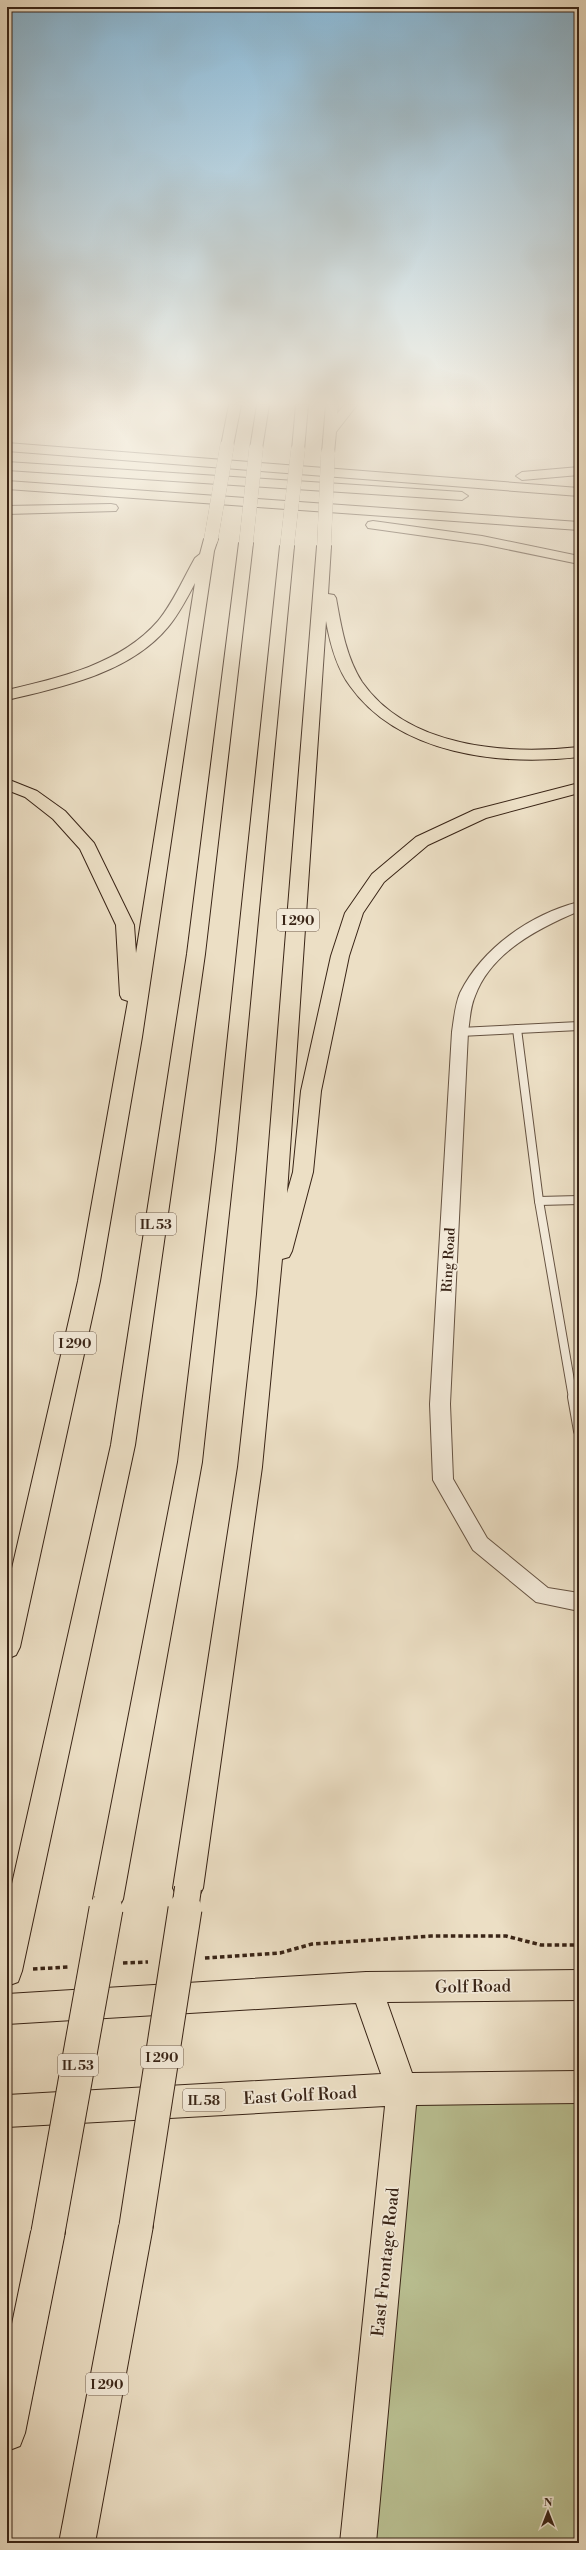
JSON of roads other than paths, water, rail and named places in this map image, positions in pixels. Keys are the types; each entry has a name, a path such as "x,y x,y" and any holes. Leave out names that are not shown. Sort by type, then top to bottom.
{"main road":[{"name":"I 290","path":"7,1647 89,1281 132,1037 213,524"},
{"name":"IL 53","path":"19,1970 23,1898 73,1682 123,1445 196,954 248,524"},
{"name":"IL 53","path":"7,2432 48,2232 108,1899 190,1462 226,1149 290,524"},
{"name":"I 290","path":"77,2543 136,2226 188,1888 250,1467 268,1294 325,524"},
{"path":"356,524 531,536"},
{"path":"551,524 579,526"},
{"path":"372,525 482,540 579,560"},
{"path":"7,695 49,686 83,675 147,639 163,624 209,545"},
{"path":"322,566 339,653 357,685 390,716 428,737 485,751 525,755 579,752"},
{"path":"7,784 31,794 59,815 88,847 125,925 132,1037"},
{"path":"268,1294 303,1172 312,1091 340,956 354,914 378,878 422,841 480,814 579,788"},
{"name":"Golf Road","path":"366,1987 579,1984"},
{"path":"7,2009 366,1987"},
{"name":"East Frontage Road","path":"358,2543 402,2090 366,1987"},
{"name":"IL 58","path":"402,2090 579,2087"},
{"name":"East Golf Road","path":"7,2111 402,2090"}],"street":[{"name":"Ring Road","path":"579,906 534,925 492,956 468,993 460,1032 440,1404 443,1480 480,1544 543,1596 579,1602"}],"lane":[{"path":"460,1032 579,1026"},
{"path":"517,1029 539,1201 579,1431"},
{"path":"539,1201 579,1200"}]}
